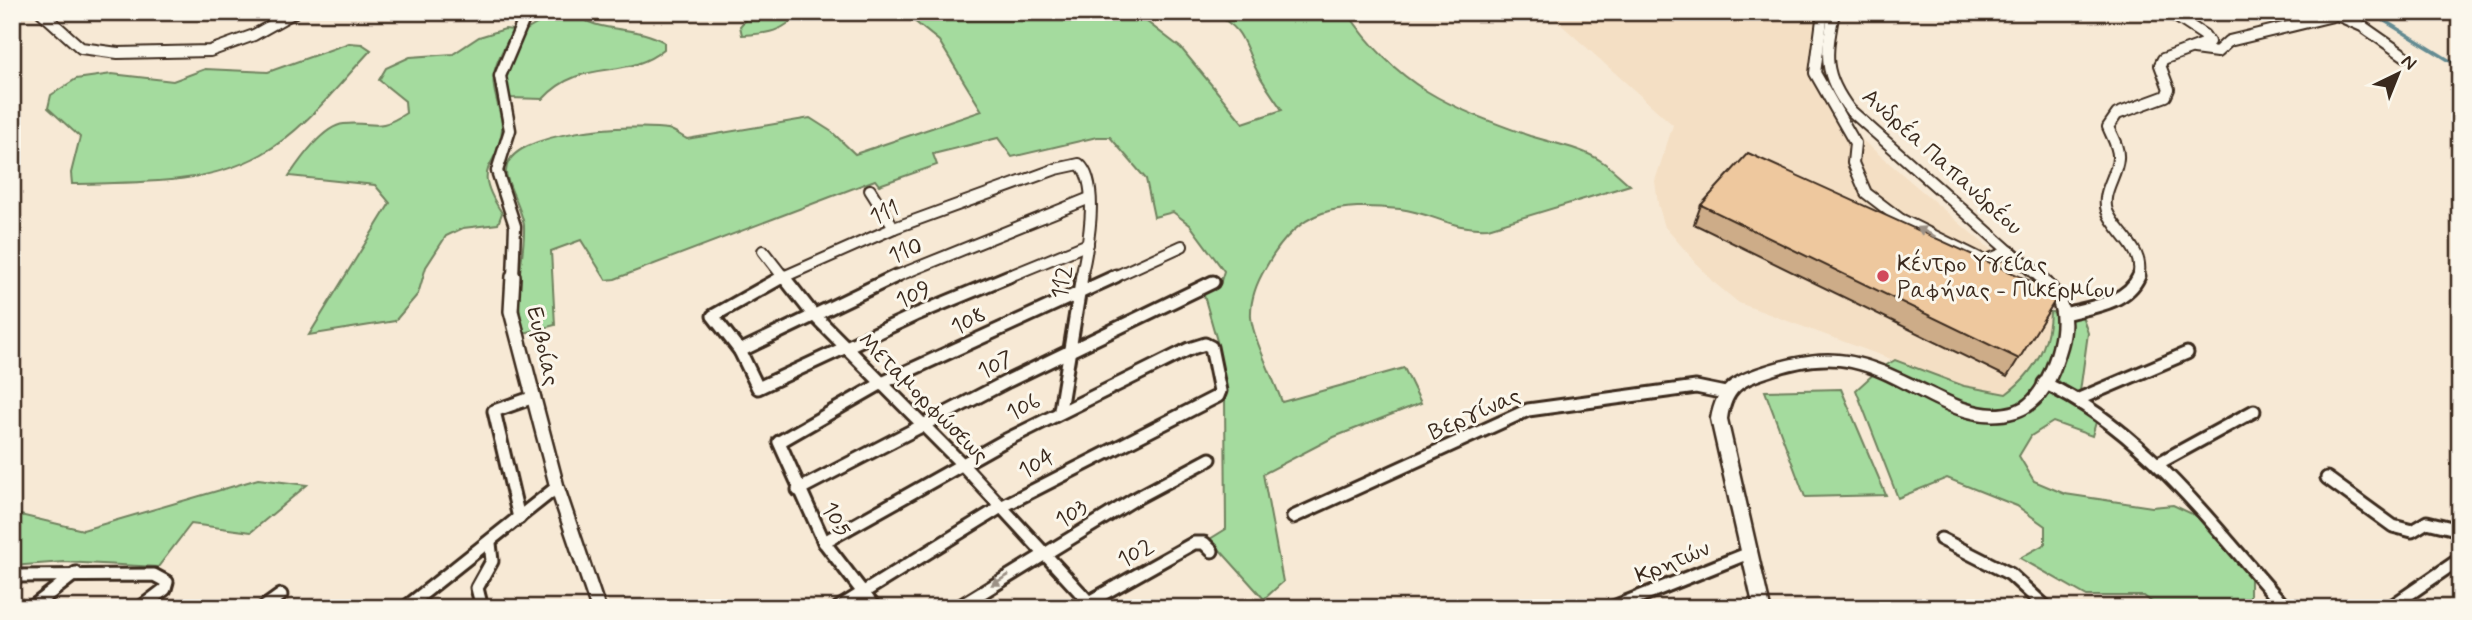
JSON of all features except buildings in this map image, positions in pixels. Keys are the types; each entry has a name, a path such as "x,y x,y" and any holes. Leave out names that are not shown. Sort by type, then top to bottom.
{"main road":[{"name":"Ανδρέα Παπανδρέου","path":"2009,251 2049,288 2064,314"},
{"path":"1762,608 1719,419 1725,393 1743,379 1826,356 1878,370 1954,406 1986,414 2014,412 2039,396 2062,345 2064,314"}],"street":[{"path":"41,12 81,48 118,53 210,51 254,35 295,12"},
{"name":"Ευβοίας","path":"527,12 500,76 510,130 497,172 514,226 511,311 557,487 598,608"},
{"path":"1823,12 1815,73 1855,143 1853,163 1866,193 1900,219 1985,261 2009,251"},
{"name":"Ανδρέα Παπανδρέου","path":"1834,12 1824,61 1833,90 1850,110 2009,251"},
{"path":"2064,314 2125,296 2136,287 2138,272 2135,255 2106,209 2105,201 2118,157 2109,122 2117,114 2166,96 2169,89 2160,65 2170,55 2210,40 2169,12"},
{"path":"2191,49 2217,52 2223,48 2222,44 2229,41 2337,15 2372,32 2405,56"},
{"name":"112","path":"1060,410 1092,232 1090,198 1083,167 1079,164"},
{"name":"111","path":"740,351 713,316 785,276 894,228 1056,169 1079,164"},
{"path":"870,190 894,228"},
{"name":"110","path":"740,351 897,274 1090,198"},
{"name":"109","path":"740,351 758,388 976,289 1088,244"},
{"name":"108","path":"779,442 882,383 1182,246"},
{"name":"Μεταμορφώσεως","path":"763,251 813,313 960,462 1045,554 1083,604"},
{"name":"107","path":"798,491 923,425 1213,282"},
{"name":"106","path":"824,542 960,462 1060,410 1189,349 1205,344 1211,346"},
{"name":"104","path":"838,608 1001,507 1121,443 1218,396 1220,391 1211,346"},
{"path":"2078,399 2187,354"},
{"path":"2044,383 2078,399 2157,464 2286,608"},
{"name":"Βεργίνας","path":"1293,517 1528,410 1696,387 1725,393"},
{"path":"519,518 494,411 534,397"},
{"path":"2157,464 2254,411"},
{"name":"105","path":"779,442 798,491 824,542 876,608"},
{"name":"103","path":"957,608 1133,500 1210,460"},
{"path":"2327,478 2393,526 2413,531 2427,522 2460,530"},
{"path":"405,608 557,487"},
{"path":"1941,539 2010,573 2047,608"},
{"path":"482,608 477,588 492,561 490,543"},
{"name":"102","path":"1083,604 1194,543 1204,543 1212,551"},
{"name":"Κρητών","path":"1611,608 1749,553"},
{"path":"2389,608 2460,559"},
{"path":"31,608 76,573"},
{"path":"12,576 76,573 154,575 164,580 165,589 139,608"},
{"path":"263,608 281,595"}],"shaded area":[{"path":"1547,12 1824,12 1815,69 1828,98 1861,139 1998,256 2037,292 2050,312 2050,330 2042,353 2020,383 2006,394 1964,386 1739,303 1712,281 1665,227 1655,181 1673,125"}],"green space":[{"path":"542,12 572,12 594,24 653,36 664,42 664,49 634,65 573,78 543,99 510,98 505,76 523,32 538,23"},
{"path":"752,12 799,12 788,24 774,31 742,35 740,26"},
{"path":"903,12 1134,12 1181,48 1243,123 1282,110 1258,73 1236,29 1212,12 1347,12 1385,59 1427,91 1474,115 1593,156 1630,185 1488,228 1453,224 1400,209 1357,207 1322,213 1292,232 1263,273 1251,310 1255,335 1282,402 1404,368 1421,403 1334,437 1263,474 1283,582 1264,599 1210,539 1226,529 1225,397 1217,341 1203,292 1220,284 1224,271 1190,225 1173,212 1154,217 1146,179 1110,137 1097,137 1012,157 998,138 933,154 937,165 879,185 875,180 615,279 606,280 581,240 551,251 555,325 524,333 518,296 524,226 506,176 512,157 528,146 576,132 653,128 668,129 687,139 810,118 832,132 855,154 982,111 939,41"},
{"path":"505,29 513,30 497,63 493,81 502,128 497,152 487,174 492,196 502,213 498,224 463,228 446,236 426,267 418,294 395,321 309,335 390,203 375,185 289,176 320,137 336,126 388,123 406,113 405,101 379,80 386,68 410,57 453,54 479,37"},
{"path":"349,43 362,44 371,50 307,120 262,154 217,172 193,177 145,182 72,184 71,173 80,137 48,108 51,95 76,79 112,74 173,81 205,69 268,72"},
{"path":"2050,312 2081,313 2088,333 2079,399 2098,415 2092,436 2053,422 2031,436 2019,456 2034,481 2065,494 2152,507 2173,505 2203,519 2250,570 2250,608 2159,608 2144,596 2087,596 2020,558 2045,544 2045,526 2017,506 1947,478 1898,498 1856,390 1878,370 1895,360 1964,386 2006,394 2024,378 2038,358 2047,336"},
{"path":"1841,389 1886,495 1805,497 1765,391"},
{"path":"258,479 307,485 251,532 191,524 158,567 64,562 12,566 12,513 83,530"}],"waterway":[{"path":"2370,12 2460,67"}],"place":[{"name":"Κέντρο Υγείας Ραφήνας - Πικερμίου","path":"1883,276"}]}
